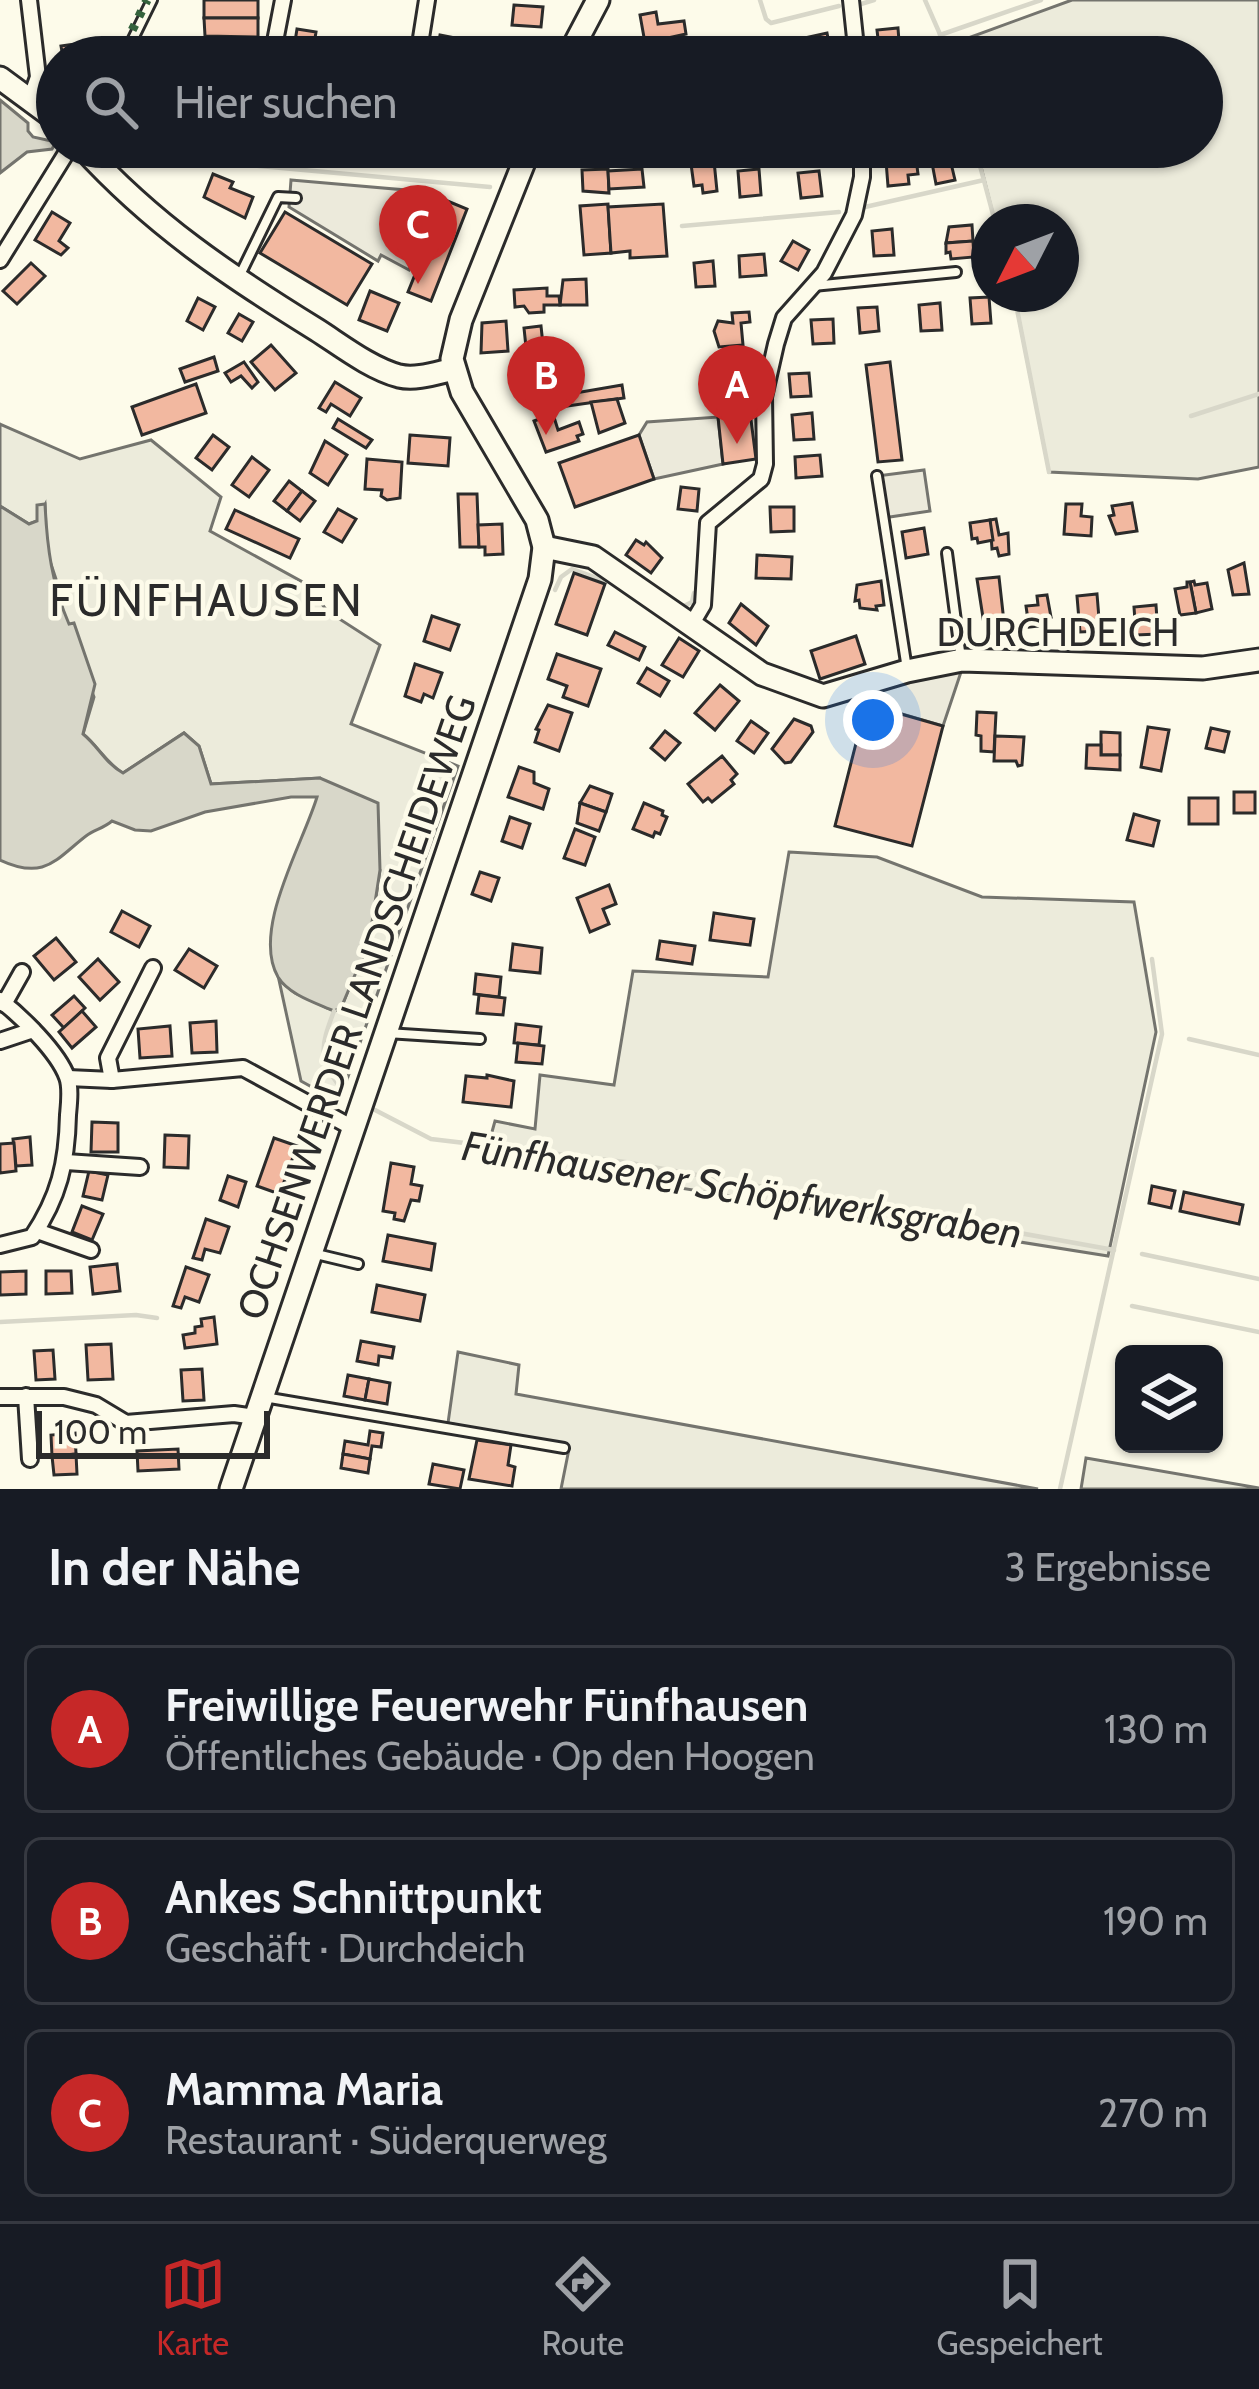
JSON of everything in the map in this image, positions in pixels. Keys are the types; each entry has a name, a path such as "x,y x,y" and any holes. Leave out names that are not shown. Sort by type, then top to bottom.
{"street":[{"path":"29,0 36,60"},
{"path":"276,36 283,0"},
{"path":"421,36 427,0"},
{"path":"579,36 598,0"},
{"path":"851,0 855,36"},
{"path":"0,78 36,101"},
{"path":"31,97 36,83"},
{"path":"0,260 57,168"},
{"path":"103,168 166,230 393,375 411,378 454,369"},
{"path":"522,168 455,337 454,369 462,392 523,491 544,547"},
{"path":"690,627 704,605 708,523 761,479 764,397 784,318 824,273 854,214 862,168"},
{"name":"DURCHDEICH","path":"544,547 593,557 762,674 823,696 907,671 962,661 1203,668 1259,660"},
{"name":"OCHSENWERDER LANDSCHEIDEWEG","path":"231,1489 540,579 544,547"},
{"path":"112,1080 108,1058 153,968"},
{"path":"0,1245 32,1237 37,1231 55,1202 66,1162 68,1078 33,1030 2,1002 22,972"},
{"path":"0,1041 33,1030"},
{"path":"68,1078 112,1080 243,1069 353,1128"},
{"path":"66,1162 140,1167"},
{"path":"37,1231 91,1250"},
{"path":"26,1396 30,1459"},
{"path":"0,1397 64,1397 96,1405 126,1423 234,1414 258,1407"}],"lane":[{"path":"134,36 152,0"},
{"path":"238,280 278,197 296,198"},
{"path":"811,286 956,272"},
{"path":"878,476 907,671"},
{"path":"947,553 962,661"},
{"path":"386,1033 479,1039"},
{"path":"311,1253 358,1264"},
{"path":"258,1407 565,1448"}],"shaded area":[{"path":"1072,0 1259,0 1259,467 1198,479 1049,472 1018,312 1079,312 1079,204 990,204 981,168 1223,168 1223,36 974,36"},
{"path":"0,100 28,123 28,131 36,138 36,151 27,152 0,173"},
{"path":"291,180 417,191 418,198 436,200 409,270 381,255 378,261 289,207"},
{"path":"718,417 723,464 654,479 639,435 647,422"},
{"path":"0,424 80,459 151,440 221,497 210,531 308,585 327,611 380,645 351,724 458,766 339,1102 301,1081 279,980 334,1011 341,1008 365,949 382,949 369,942 380,870 320,778 211,784 199,746 184,733 123,773 83,734 94,697 54,590 45,505 37,521 29,524 0,506"},
{"path":"924,470 930,511 883,518 877,476"},
{"path":"45,504 58,595 69,624 74,623 95,684 83,734 112,765 123,773 184,733 199,746 211,784 320,778 378,803 380,870 369,942 383,949 379,954 365,950 363,973 357,970 341,1008 334,1011 289,989 271,958 282,887 317,797 205,812 151,831 112,821 39,868 0,860 0,506 29,524 37,521 37,505"},
{"path":"962,669 943,726 878,707 882,688 893,682"},
{"path":"789,852 877,857 982,897 1134,902 1156,1032 1108,1256 485,1157 495,1121 535,1129 540,1075 614,1085 633,971 768,977"},
{"path":"458,1352 519,1365 516,1394 1038,1489 561,1489 569,1449 448,1423"},
{"path":"1086,1458 1259,1488 1259,1489 1081,1489"}],"building":[{"path":"204,0 258,0 258,18 204,18"},
{"path":"514,5 543,7 541,27 512,25"},
{"path":"656,12 658,24 684,21 686,34 644,36 640,15"},
{"path":"204,18 258,18 258,36 205,36"},
{"path":"898,28 899,36 878,36 877,30"},
{"path":"297,29 316,32 315,36 296,36"},
{"path":"692,168 715,168 717,191 703,193 702,185 694,186"},
{"path":"887,168 917,168 918,174 908,175 909,184 888,186"},
{"path":"933,168 952,168 955,180 936,184"},
{"path":"608,169 609,193 583,191 582,170"},
{"path":"642,169 644,187 609,189 608,171"},
{"path":"759,169 761,195 740,197 738,171"},
{"path":"819,171 822,196 801,198 798,173"},
{"path":"213,174 233,182 230,188 253,197 245,218 204,197"},
{"path":"445,200 467,209 431,301 408,292"},
{"path":"608,204 611,253 584,255 580,206"},
{"path":"663,204 667,256 630,258 630,251 611,253 608,207"},
{"path":"52,212 70,223 59,241 68,248 61,255 35,240"},
{"path":"285,212 372,264 347,305 260,253"},
{"path":"971,225 971,241 946,243 949,227"},
{"path":"892,229 894,255 874,256 872,231"},
{"path":"793,241 809,250 798,270 781,261"},
{"path":"971,241 971,257 951,259 946,243"},
{"path":"764,254 766,275 740,277 739,256"},
{"path":"713,261 715,286 696,287 694,263"},
{"path":"31,263 45,276 17,304 3,291"},
{"path":"586,279 587,305 560,305 563,280"},
{"path":"547,288 547,296 559,296 560,305 544,305 544,312 529,313 524,306 515,307 514,290"},
{"path":"370,291 399,303 387,331 359,320"},
{"path":"198,298 215,307 203,330 187,321"},
{"path":"940,303 942,330 921,331 919,305"},
{"path":"877,307 879,331 860,333 858,308"},
{"path":"749,312 750,322 741,323 743,345 719,347 714,331 718,321 733,323 732,313"},
{"path":"971,312 990,312 991,323 972,324"},
{"path":"239,314 253,322 242,341 228,333"},
{"path":"833,319 834,343 813,344 811,320"},
{"path":"506,321 508,351 481,353 482,323"},
{"path":"541,326 545,364 528,366 524,328"},
{"path":"271,345 296,373 275,390 251,362"},
{"path":"214,357 218,371 185,382 180,369"},
{"path":"244,362 258,382 252,388 241,376 231,382 225,373"},
{"path":"890,362 902,460 878,462 866,365"},
{"path":"733,365 734,383 709,388 707,367"},
{"path":"809,373 811,396 791,397 789,374"},
{"path":"335,382 361,398 350,416 331,404 326,412 319,408"},
{"path":"196,384 206,413 142,435 132,407"},
{"path":"622,385 624,398 553,408 552,397"},
{"path":"617,399 625,423 599,433 591,402"},
{"path":"750,412 756,459 723,464 718,417"},
{"path":"812,413 814,439 794,440 792,415"},
{"path":"553,414 558,430 579,422 583,434 577,436 579,441 546,452 534,421"},
{"path":"338,419 372,440 366,448 333,428"},
{"path":"213,435 229,447 212,470 196,458"},
{"path":"410,435 450,438 448,466 408,463"},
{"path":"639,435 654,479 575,507 559,463"},
{"path":"325,441 347,455 328,485 310,473"},
{"path":"820,455 822,476 796,478 795,457"},
{"path":"252,457 269,470 249,497 232,485"},
{"path":"367,459 402,462 400,498 387,500 382,490 365,489"},
{"path":"289,481 302,491 287,511 274,501"},
{"path":"681,487 699,489 697,511 678,509"},
{"path":"302,491 315,501 300,521 287,511"},
{"path":"458,494 477,494 479,547 460,547"},
{"path":"1132,503 1137,531 1116,534 1109,516 1114,515 1112,506"},
{"path":"1066,504 1082,504 1081,516 1092,517 1091,536 1064,534"},
{"path":"770,507 794,507 794,531 771,532"},
{"path":"338,509 356,519 342,542 324,532"},
{"path":"235,510 299,539 290,558 226,529"},
{"path":"996,519 999,535 1008,533 1009,554 999,556 997,548 992,549 990,520"},
{"path":"990,520 993,540 978,543 977,538 972,539 970,523"},
{"path":"502,524 503,554 485,555 485,547 479,547 478,525"},
{"path":"924,528 928,554 906,558 902,532"},
{"path":"636,540 646,542 662,558 651,573 626,555"},
{"path":"757,555 792,557 791,579 756,578"},
{"path":"1244,563 1249,594 1233,595 1228,570"},
{"path":"574,573 605,584 587,635 556,624"},
{"path":"999,577 1004,622 984,624 977,579"},
{"path":"881,581 884,605 876,606 877,610 860,608 859,600 855,601 857,585"},
{"path":"1187,582 1196,613 1180,615 1175,589 1187,587"},
{"path":"1190,582 1195,585 1207,583 1212,609 1196,613"},
{"path":"1097,594 1100,631 1080,632 1077,596"},
{"path":"1047,595 1048,625 1029,627 1026,606 1038,605 1037,596"},
{"path":"741,604 768,626 756,645 729,623"},
{"path":"1156,605 1158,634 1136,635 1134,607"},
{"path":"432,616 459,625 450,650 424,641"},
{"path":"615,632 645,647 639,660 608,645"},
{"path":"856,636 865,664 820,679 811,651"},
{"path":"679,638 699,651 683,677 662,665"},
{"path":"557,654 601,669 588,706 563,697 567,686 548,679"},
{"path":"415,664 442,673 433,698 424,694 421,702 405,696"},
{"path":"647,668 669,681 660,696 638,683"},
{"path":"720,685 739,701 715,730 695,713"},
{"path":"866,704 943,726 912,846 835,826"},
{"path":"548,705 572,713 559,751 535,742"},
{"path":"977,712 996,713 994,752 981,751"},
{"path":"794,719 811,726 813,732 791,762 785,763 772,749"},
{"path":"751,721 768,733 754,753 737,741"},
{"path":"1148,727 1169,730 1161,771 1141,767"},
{"path":"1211,728 1229,732 1224,752 1206,748"},
{"path":"665,731 680,743 665,760 651,748"},
{"path":"1101,732 1120,733 1120,755 1101,755"},
{"path":"995,736 1024,737 1022,765 994,761"},
{"path":"1087,745 1101,745 1101,755 1120,755 1120,770 1086,768"},
{"path":"722,756 737,774 731,780 734,784 712,802 708,798 703,802 688,784"},
{"path":"519,767 534,772 534,783 549,789 543,809 508,797"},
{"path":"590,786 612,794 606,812 580,803"},
{"path":"1234,792 1255,792 1255,813 1234,813"},
{"path":"1189,798 1218,798 1218,824 1189,824"},
{"path":"580,803 606,812 599,831 577,823"},
{"path":"644,803 667,817 660,834 655,832 653,837 633,829"},
{"path":"1134,814 1159,821 1153,846 1127,840"},
{"path":"510,817 530,824 522,848 502,841"},
{"path":"575,829 595,837 585,865 564,858"},
{"path":"480,872 499,878 491,901 472,894"},
{"path":"609,885 616,904 603,909 609,924 590,932 577,898"},
{"path":"122,911 150,926 139,947 111,932"},
{"path":"714,913 754,919 750,945 710,940"},
{"path":"56,938 76,962 54,980 34,956"},
{"path":"660,941 695,946 692,964 657,959"},
{"path":"513,944 542,948 540,973 510,970"},
{"path":"189,949 217,966 204,988 175,970"},
{"path":"98,959 119,982 100,1000 79,977"},
{"path":"476,974 501,977 499,997 474,994"},
{"path":"479,995 505,998 503,1015 477,1013"},
{"path":"74,996 85,1008 64,1028 52,1015"},
{"path":"82,1011 96,1027 72,1048 59,1032"},
{"path":"216,1021 217,1052 192,1053 190,1023"},
{"path":"516,1024 541,1027 539,1045 514,1043"},
{"path":"170,1026 172,1056 140,1058 138,1029"},
{"path":"518,1043 544,1046 542,1064 516,1062"},
{"path":"466,1076 514,1081 511,1107 463,1102"},
{"path":"92,1122 118,1123 118,1152 91,1152"},
{"path":"165,1135 189,1136 188,1168 164,1167"},
{"path":"30,1137 32,1165 16,1166 13,1139"},
{"path":"274,1138 297,1146 284,1182 289,1184 285,1196 257,1186"},
{"path":"14,1143 16,1171 0,1173 0,1144"},
{"path":"391,1163 414,1167 411,1184 422,1186 419,1201 411,1200 404,1221 383,1211"},
{"path":"89,1171 108,1175 102,1200 83,1196"},
{"path":"228,1176 246,1182 238,1207 220,1200"},
{"path":"1152,1186 1175,1191 1171,1208 1149,1203"},
{"path":"1184,1192 1243,1205 1239,1224 1180,1211"},
{"path":"82,1206 103,1214 92,1240 72,1232"},
{"path":"206,1219 229,1227 220,1253 205,1249 202,1260 193,1258"},
{"path":"388,1235 435,1244 431,1270 383,1261"},
{"path":"117,1264 120,1291 93,1294 90,1267"},
{"path":"186,1267 209,1275 199,1302 185,1297 181,1308 173,1306"},
{"path":"26,1271 26,1294 0,1295 0,1272"},
{"path":"46,1271 71,1271 72,1293 46,1294"},
{"path":"377,1285 425,1295 420,1321 372,1312"},
{"path":"214,1317 217,1344 185,1348 183,1335 195,1333 195,1327 202,1326 201,1319"},
{"path":"361,1341 394,1347 392,1358 379,1356 378,1365 357,1361"},
{"path":"111,1344 113,1379 88,1380 86,1345"},
{"path":"53,1350 55,1379 36,1380 34,1351"},
{"path":"202,1369 204,1400 183,1401 181,1370"},
{"path":"348,1375 369,1379 365,1400 344,1396"},
{"path":"369,1379 390,1383 387,1404 365,1400"},
{"path":"370,1431 383,1433 381,1447 372,1446 370,1459 343,1454 345,1441 368,1445"},
{"path":"75,1433 76,1454 52,1456 51,1435"},
{"path":"477,1440 511,1445 512,1486 469,1479"},
{"path":"178,1449 179,1469 138,1471 137,1451"},
{"path":"76,1454 77,1474 54,1475 52,1456"},
{"path":"343,1454 370,1459 368,1473 341,1468"},
{"path":"433,1464 464,1470 460,1489 429,1484"}],"waterway":[{"path":"760,0 771,23 839,6"},
{"path":"861,4 874,0"},
{"path":"925,0 941,36"},
{"path":"940,35 1041,0"},
{"path":"282,168 490,187"},
{"path":"981,168 990,204"},
{"path":"865,207 984,180"},
{"path":"682,226 839,212"},
{"path":"1018,312 1049,472"},
{"path":"1191,416 1259,394"},
{"path":"555,590 572,569 603,580"},
{"path":"678,604 692,602 694,593"},
{"path":"1060,1489 1162,1034 1152,959"},
{"name":"Fünfhausener Schöpfwerksgraben","path":"334,1011 324,1052 342,1090"},
{"path":"1189,1039 1259,1055"},
{"name":"Fünfhausener Schöpfwerksgraben","path":"375,1110 431,1139 625,1162 1114,1250"},
{"path":"1142,1254 1259,1279"},
{"path":"1132,1306 1259,1332"},
{"path":"0,1322 157,1318"}],"hedge":[{"path":"129,36 147,0"}],"place":[{"name":"Mamma Maria","path":"418,284"},
{"name":"Ankes Schnittpunkt","path":"546,435"},
{"name":"Freiwillige Feuerwehr Fünfhausen","path":"737,444"}],"district":[{"name":"FÜNFHAUSEN","path":"207,600"}]}
